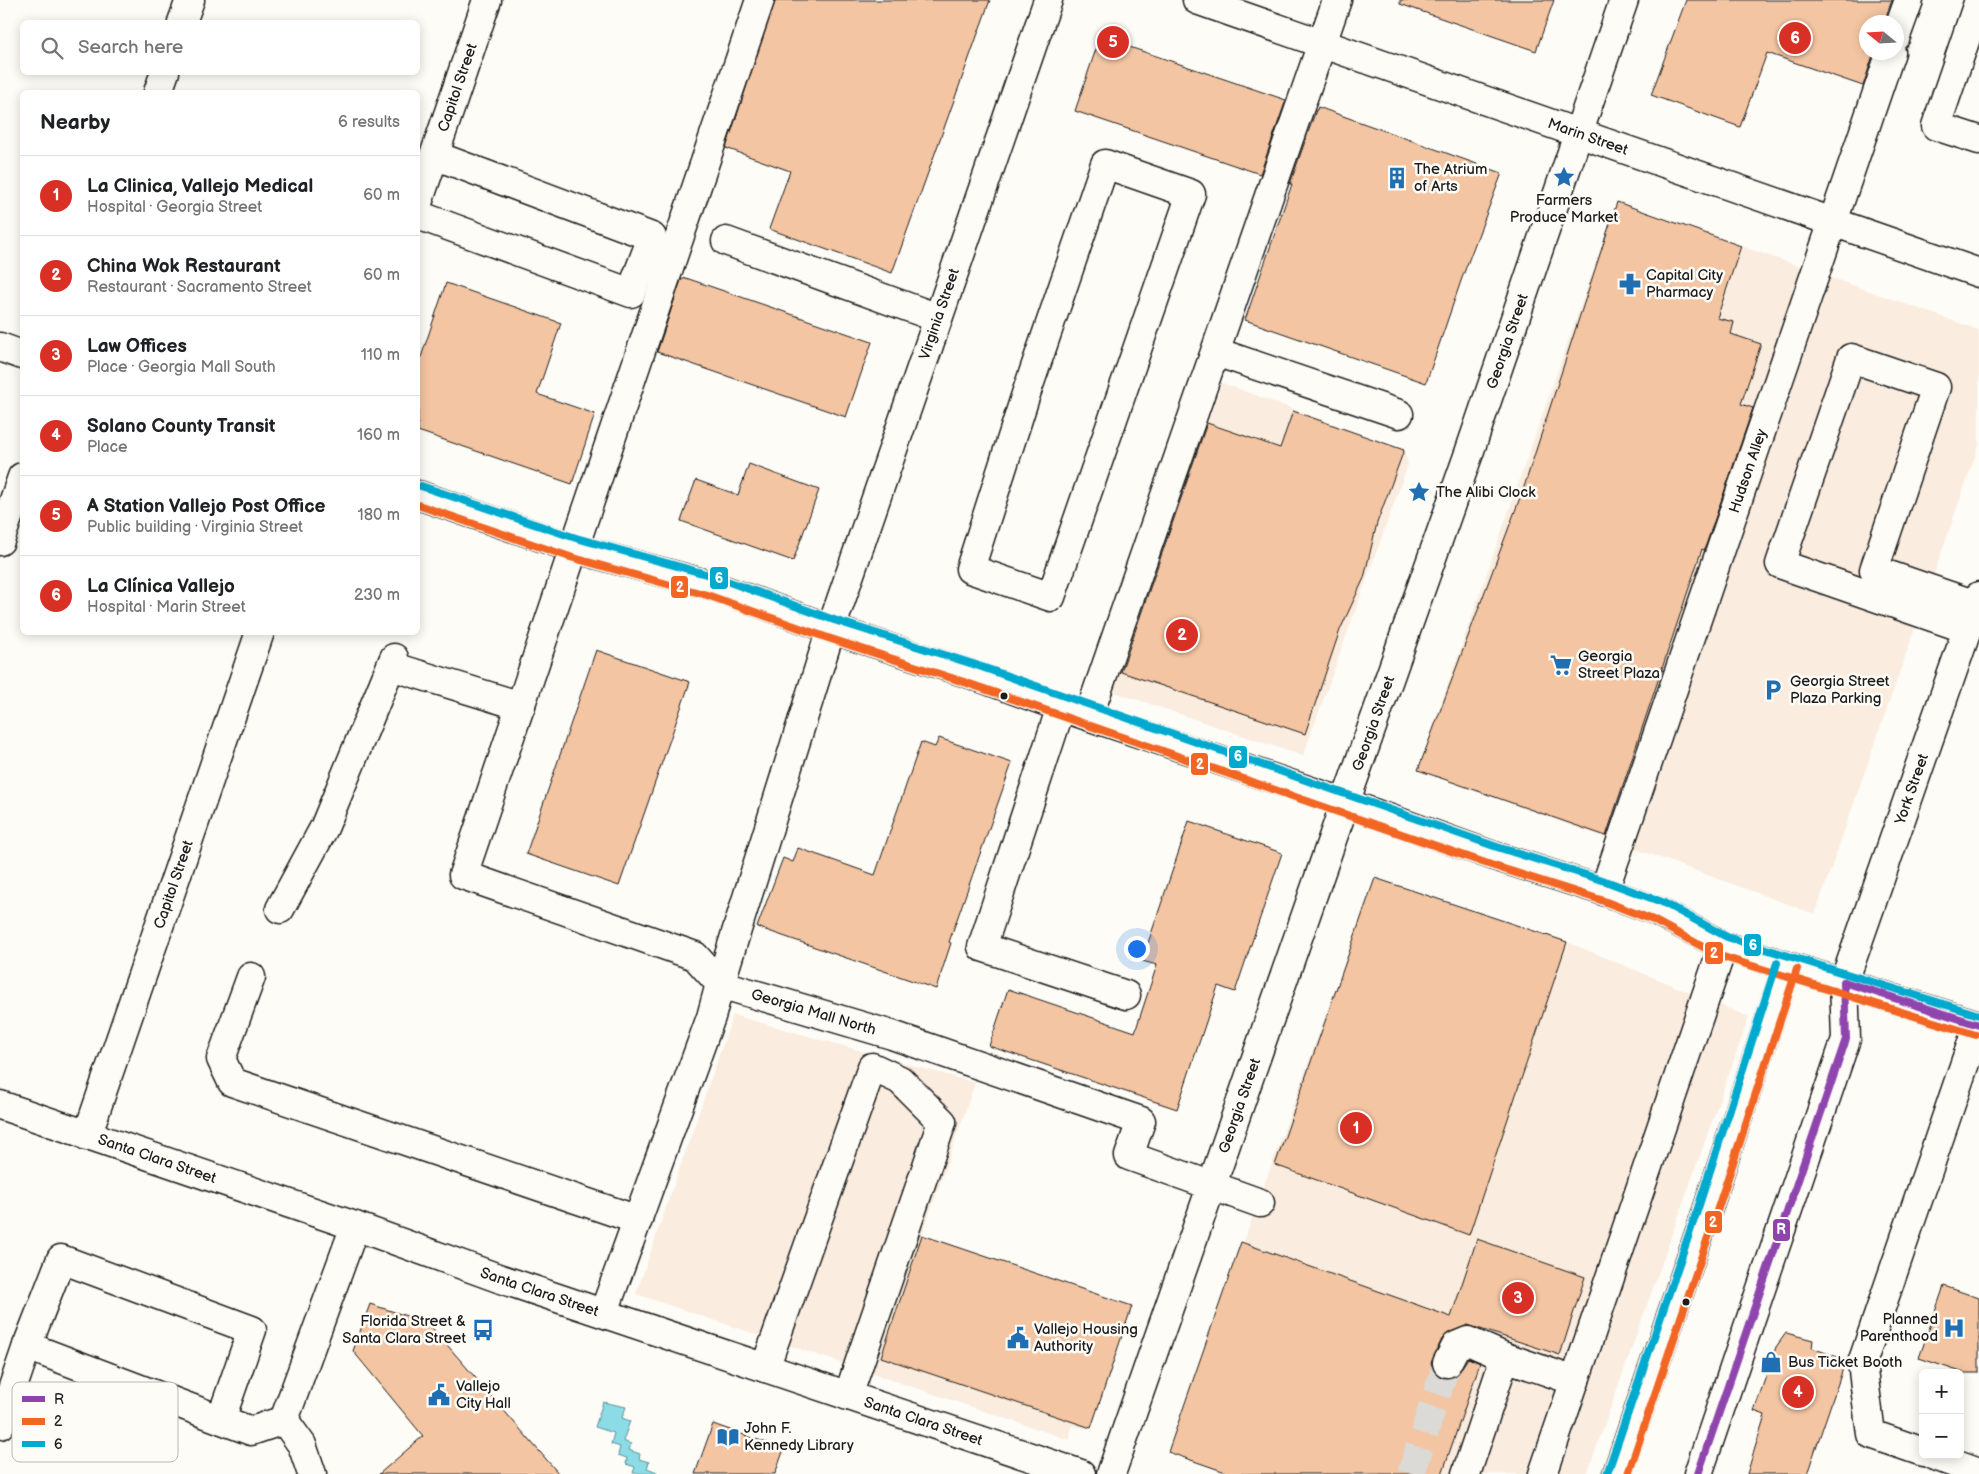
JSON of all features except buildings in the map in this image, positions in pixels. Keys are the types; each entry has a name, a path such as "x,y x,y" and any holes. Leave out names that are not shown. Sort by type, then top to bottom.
{"street":[{"path":"183,20 190,0"},
{"name":"Capitol Street","path":"420,197 487,0"},
{"path":"720,984 695,956 463,875 521,706 572,548 760,0"},
{"name":"Virginia Street","path":"831,629 1048,0"},
{"name":"Marin Street","path":"1197,0 1979,273"},
{"path":"1088,715 1337,0"},
{"name":"Georgia Street","path":"1111,1474 1469,453 1624,0"},
{"path":"1904,15 1909,0"},
{"path":"1979,0 1936,126 1979,140"},
{"name":"Hudson Alley","path":"1604,891 1888,60"},
{"path":"159,90 164,75"},
{"path":"420,216 631,293 652,237 434,155"},
{"path":"1105,164 1191,194 1051,597 970,568 1026,397 1105,164"},
{"path":"726,241 938,318"},
{"path":"0,347 20,354"},
{"path":"1216,352 1399,414"},
{"path":"1851,358 1936,388 1874,570 1974,610 1780,564 1851,358"},
{"path":"0,541 20,483"},
{"path":"420,496 572,548 710,585 831,629 970,674 1061,707 1346,803 1494,856 1604,891 1657,911 1723,946 1979,1025 1862,1363 1870,1434 1919,1451"},
{"name":"York Street","path":"1844,982 1974,610"},
{"path":"604,1312 711,1017 831,629"},
{"name":"Capitol Street","path":"87,1136 259,635"},
{"path":"280,908 324,828 392,662 521,706"},
{"path":"1061,707 982,947 1126,995"},
{"path":"1543,1474 1723,946"},
{"path":"1617,1474 1707,1211 1787,966"},
{"path":"251,978 221,1059 232,1082 638,1220"},
{"path":"1698,1474 1846,1039 1844,982"},
{"name":"Georgia Mall North","path":"720,984 892,1035 1141,1122 1129,1156 1212,1187"},
{"path":"765,1368 872,1067 900,1080 942,1122 848,1396"},
{"name":"Santa Clara Street","path":"0,1105 355,1226 502,1279 1081,1474"},
{"path":"1212,1187 1260,1203"},
{"path":"284,1420 355,1226"},
{"path":"15,1382 62,1259 252,1330 221,1419"},
{"path":"1446,1363 1456,1346 1468,1341 1505,1357 1575,1381"},
{"path":"27,1346 123,1382"},
{"path":"1466,1474 1505,1357"},
{"path":"0,1425 12,1390"},
{"path":"178,1403 251,1431 284,1420"},
{"path":"284,1420 302,1445 312,1474"},
{"path":"1943,1459 1979,1472"}],"shaded area":[{"path":"1617,202 1979,330 1979,445 1815,914 1418,770"},
{"path":"1222,383 1404,450 1408,464 1303,756 1109,690"},
{"path":"1375,878 1567,942 1749,1017 1587,1474 1231,1474 1168,1452"},
{"path":"733,1015 975,1083 922,1235 1091,1428 1071,1426 1070,1440 636,1294"}],"water":[{"path":"603,1402 626,1407 622,1418 630,1421 623,1441 631,1444 629,1450 640,1454 639,1459 649,1462 647,1468 657,1472 656,1474 633,1473 635,1467 626,1464 627,1458 618,1455 620,1447 611,1444 614,1433 595,1427"}],"tunnel":[{"path":"1411,1474 1447,1363"}],"transit line":[{"name":"6","path":"421,486 576,538 713,576 834,620 973,664 1497,847 1608,882 1662,902 1727,937 1979,1015"},
{"name":"2","path":"420,506 570,557 707,595 828,638 967,683 1491,865 1601,900 1653,920 1720,956 1976,1035"},
{"name":"6","path":"1608,1471 1698,1208 1777,963"},
{"name":"2","path":"1628,1474 1797,969"},
{"name":"R","path":"1844,982 1979,1025"},
{"name":"R","path":"1698,1474 1846,1039 1844,982"}],"place":[{"name":"La Clínica Vallejo","path":"1795,38"},
{"name":"A Station Vallejo Post Office","path":"1113,42"},
{"name":"Farmers Produce Market","path":"1564,177"},
{"name":"The Atrium of Arts","path":"1397,178"},
{"name":"Capital City Pharmacy","path":"1630,284"},
{"name":"The Alibi Clock","path":"1419,492"},
{"name":"China Wok Restaurant","path":"1182,635"},
{"name":"Georgia Street Plaza","path":"1561,665"},
{"name":"Georgia Street Plaza Parking","path":"1773,690"},
{"name":"La Clinica, Vallejo Medical","path":"1356,1128"},
{"name":"Law Offices","path":"1518,1298"},
{"name":"Planned Parenthood","path":"1954,1328"},
{"name":"Florida Street & Santa Clara Street","path":"483,1330"},
{"name":"Vallejo Housing Authority","path":"1018,1338"},
{"name":"Bus Ticket Booth","path":"1771,1362"},
{"name":"Solano County Transit","path":"1798,1392"},
{"name":"Vallejo City Hall","path":"439,1395"},
{"name":"John F. Kennedy Library","path":"728,1437"}]}
